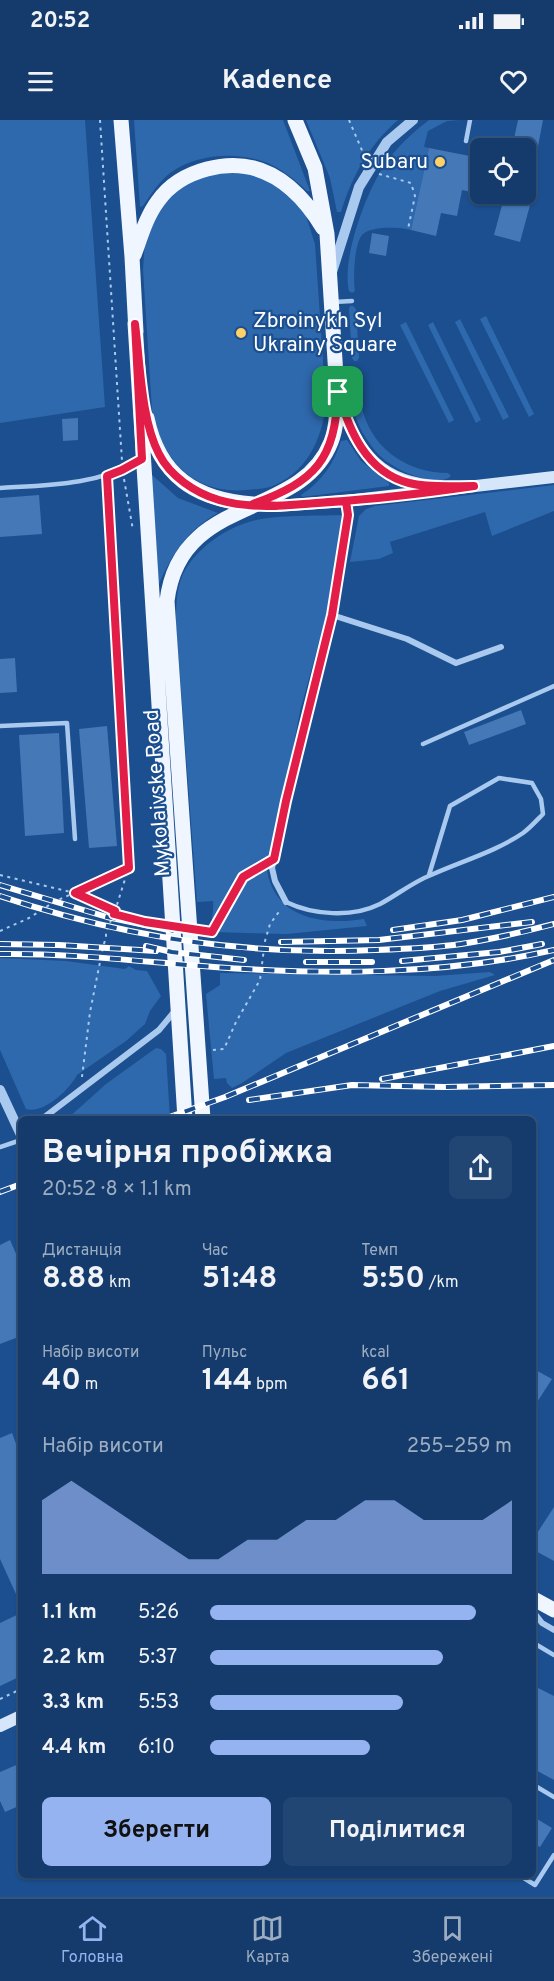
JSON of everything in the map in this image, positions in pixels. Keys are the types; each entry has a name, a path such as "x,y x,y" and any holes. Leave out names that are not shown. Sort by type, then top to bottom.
{"main road":[{"path":"121,120 135,324 147,416 151,438 159,456 184,483 218,499 276,506 411,495 554,477"},
{"path":"253,504 298,484 313,470 325,455 332,441 336,418 338,392 327,234 315,168 295,120"},
{"path":"132,257 149,215 171,187 198,171 224,166 250,167 278,178 304,200 327,234"},
{"name":"Mykolaivske Road","path":"135,324 185,1116"},
{"path":"338,392 355,440 364,452 386,472 410,483 474,486"},
{"name":"Mykolaivske Road","path":"203,1116 167,601 172,577 182,557 193,544 215,525 253,504"},
{"path":"536,1600 554,1610"},
{"path":"0,1726 18,1717"}],"street":[{"path":"331,279 359,188 387,142 413,120"},
{"path":"107,476 129,868"},
{"path":"286,902 275,881 272,868 286,801 332,615 348,515 346,501"},
{"path":"332,615 407,639 456,663 501,647"},
{"path":"46,1116 159,1030 178,1006"},
{"path":"0,1090 18,1128"},
{"path":"536,1615 542,1623 554,1630"}],"lane":[{"path":"466,141 470,120"},
{"path":"332,302 352,301"},
{"path":"0,488 74,483 107,476 142,459"},
{"path":"423,744 554,686"},
{"path":"0,726 67,723 75,839"},
{"path":"286,902 298,908 321,913 349,912 377,906 429,875 481,855 524,833 543,814 541,799 532,783 499,778 450,806 429,875"},
{"path":"0,1147 18,1136"},
{"path":"536,1644 554,1655"},
{"path":"536,1786 554,1797"},
{"path":"524,1878 535,1885 554,1855"}],"path":[{"path":"100,120 122,470 134,533"},
{"path":"349,120 365,158"},
{"path":"385,174 411,183 415,196 408,229"},
{"path":"0,875 75,893 114,913 145,922 212,932 243,877 274,859"},
{"path":"0,931 129,868"},
{"path":"82,1090 83,1057 106,932 129,868"},
{"path":"206,1051 224,1049 236,1022 260,980 265,941 270,924 286,902"},
{"path":"0,1699 18,1690"}],"shaded area":[{"path":"0,120 85,120 105,407 0,423"},
{"path":"134,120 283,120 310,191 265,162 241,156 216,156 191,162 170,173 140,207"},
{"path":"306,120 398,120 378,140 363,162 350,186 341,212 337,212 330,178"},
{"path":"429,120 460,120 447,121 428,131 424,147 429,148 411,230 379,228 367,231 360,238 355,261 355,291 352,293 349,291 348,277 352,243 371,189 395,151"},
{"path":"211,172 249,173 279,186 305,213 315,244 326,404 324,417 316,443 302,465 283,481 270,487 228,490 211,487 196,480 172,459 157,429 152,411 143,270 145,238 149,225 170,193"},
{"path":"350,306 356,309 359,358 357,361 352,358"},
{"path":"486,316 534,414 529,417 480,319"},
{"path":"460,319 509,417 503,420 455,322"},
{"path":"406,322 454,420 449,423 400,325"},
{"path":"433,322 481,420 476,423 428,325"},
{"path":"355,379 359,380 362,408 368,426 385,448 407,464 420,469 448,473 451,476 440,480 420,478 397,468 378,454 364,435 354,412 352,389"},
{"path":"347,440 361,461 389,483 389,486 302,497 301,495 326,472 341,441"},
{"path":"151,474 178,498 218,513 207,519 182,543 169,562 159,584"},
{"path":"554,485 554,511 492,536 485,512 390,542 393,553 379,559 350,562 359,516 366,509 375,506"},
{"path":"342,515 331,598 300,711 274,849 267,870 273,889 280,900 290,908 313,918 326,920 364,919 367,926 287,934 211,932 213,901 197,902 176,624 179,586 183,574 198,553 231,529 256,520 277,517"},
{"path":"0,958 66,961 125,969 129,966 136,970 147,971 161,996 150,1011 145,1024 126,1041 77,1075 68,1087 48,1104 33,1110 26,1109 0,1050"},
{"path":"490,972 495,975 440,991 286,1053 232,1088 226,1078 214,1079 206,994 220,985 220,973 435,976"},
{"path":"156,1048 161,1049 166,1054 170,1116 70,1116 106,1084"}],"building":[{"path":"518,120 543,120 536,157 536,138 514,138"},
{"path":"429,148 470,156 470,192 462,190 457,216 441,213 436,236 411,230"},
{"path":"502,204 530,204 520,242 494,235"},
{"path":"372,233 389,236 386,256 369,253"},
{"path":"78,418 78,440 63,441 62,419"},
{"path":"39,495 42,534 0,537 0,498"},
{"path":"15,658 17,692 0,693 0,659"},
{"path":"521,710 526,724 469,745 464,732"},
{"path":"107,726 117,846 89,848 79,729"},
{"path":"59,733 64,833 25,836 19,735"},
{"path":"10,1240 18,1258 18,1337 0,1344 0,1245"},
{"path":"536,1370 552,1379 536,1404"},
{"path":"12,1433 18,1449 18,1598 0,1559 0,1438"},
{"path":"554,1507 554,1561 536,1551 536,1535"},
{"path":"18,1614 18,1677 0,1686 0,1623"},
{"path":"536,1687 554,1696 554,1780 536,1770"},
{"path":"18,1764 18,1806 5,1812 0,1801 0,1772"},
{"path":"536,1818 552,1828 540,1847 536,1845"}],"railway":[{"path":"0,885 107,917 174,931"},
{"path":"0,896 92,923 138,933 185,941 279,950 327,951 440,946 484,940 554,924"},
{"path":"393,930 462,920 554,897"},
{"path":"281,942 379,940 532,922"},
{"path":"0,944 156,951"},
{"path":"402,961 499,952 542,944"},
{"path":"146,946 172,952 244,960"},
{"path":"0,954 81,956 256,970 342,972 470,964 554,950"},
{"path":"172,1116 225,1097 554,960"},
{"path":"306,962 372,962"},
{"path":"382,1079 554,1046"},
{"path":"249,1100 352,1085 444,1087 554,1085"},
{"path":"0,1192 18,1185"}],"place":[{"name":"Subaru","path":"440,162"},
{"name":"Zbroinykh Syl Ukrainy Square","path":"241,333"}],"route":[{"path":"338,392 332,441 325,455 298,484 253,504 276,506 346,501 348,515 332,615 274,859 243,877 212,932 145,922 114,914 115,911 75,893 129,868 107,476 142,459 135,324 151,438 159,456 170,469 184,483 200,492 235,503 276,506 411,495 474,486 410,483 386,472 364,452 355,440 338,392"}]}
